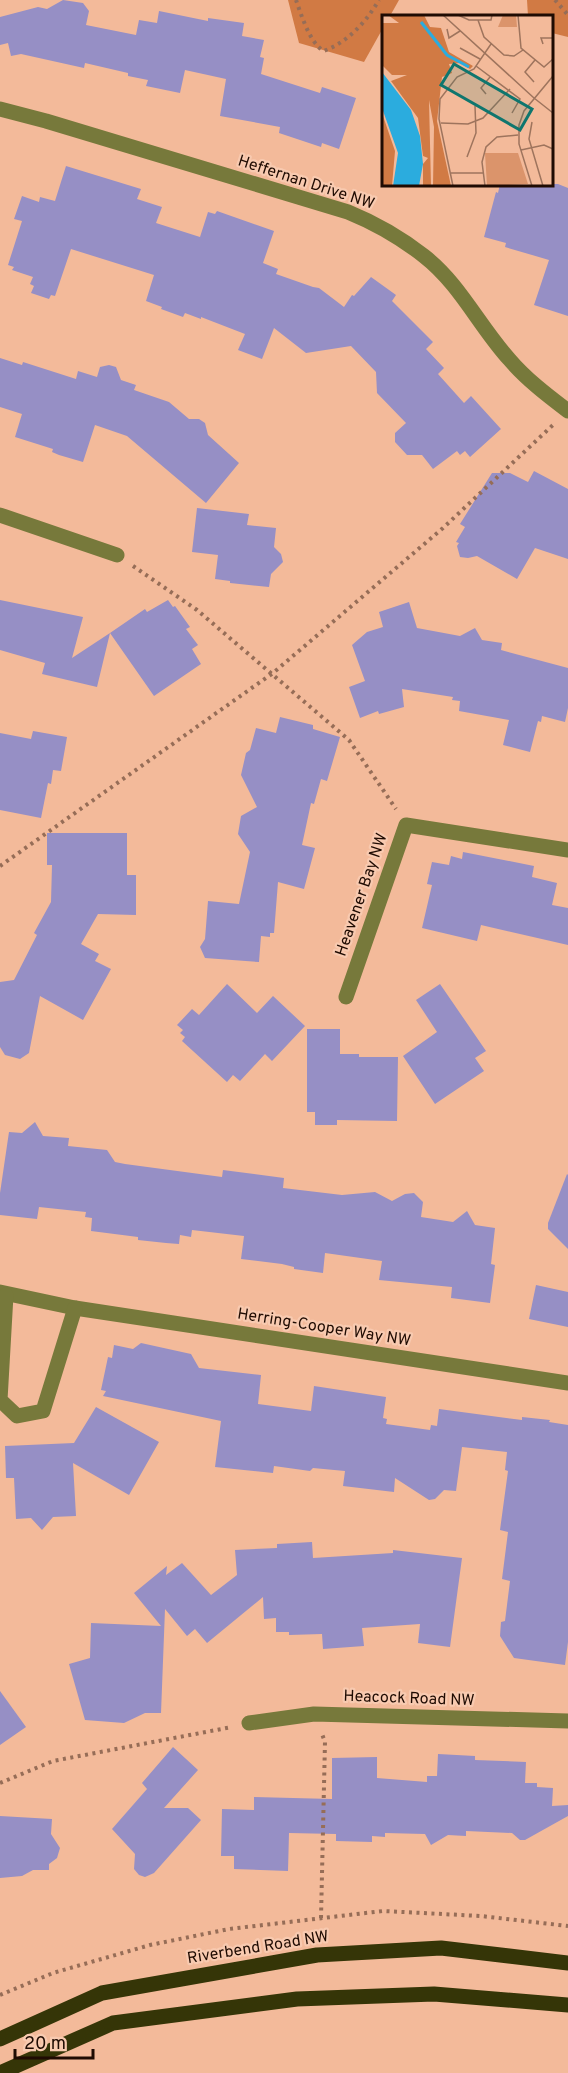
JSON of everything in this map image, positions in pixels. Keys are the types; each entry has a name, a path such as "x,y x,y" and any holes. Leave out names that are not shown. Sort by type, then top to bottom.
{"main road":[{"name":"Riverbend Road NW","path":"0,2039 102,1993 317,1955 441,1948 568,1963"},
{"path":"0,2073 113,2023 297,1998 434,1994 565,2006"}],"street":[{"name":"Heffernan Drive NW","path":"0,109 348,212 371,222 425,256 462,295 508,358 564,415"},
{"path":"0,515 117,555"},
{"name":"Heavener Bay NW","path":"346,997 406,825 568,850"},
{"name":"Herring-Cooper Way NW","path":"75,1308 43,1411 17,1416 0,1400 3,1294 75,1308 568,1383"},
{"name":"Heacock Road NW","path":"249,1723 314,1714 568,1721"}],"path":[{"path":"296,0 318,48 324,51 350,36 370,15 380,0"},
{"path":"555,0 568,15"},
{"path":"0,866 273,673 443,528 564,415"},
{"path":"117,555 197,610 349,740 406,825"},
{"path":"314,1714 325,1742 321,1918"},
{"path":"0,1783 53,1761 249,1723"},
{"path":"0,1995 53,1973 150,1945 230,1929 383,1911 481,1916 568,1926"}],"shaded area":[{"path":"288,0 399,0 391,15 382,15 382,30 364,62 299,43"},
{"path":"527,0 568,0 568,37 553,33 553,15 528,15"}],"building":[{"path":"63,0 83,3 89,11 86,25 136,35 139,20 157,23 159,11 208,21 208,18 244,23 242,36 264,40 260,57 264,58 261,74 320,93 322,87 356,98 339,149 322,143 321,147 279,133 280,127 220,116 226,79 185,70 180,93 146,86 148,80 85,63 84,68 21,54 11,56 8,43 0,45 0,17 38,7 47,9"},
{"path":"66,166 141,189 137,199 162,207 156,223 200,237 208,212 215,214 217,211 274,231 263,263 278,269 276,274 319,288 344,307 352,295 354,296 371,277 396,295 392,301 433,342 426,349 444,368 438,374 464,403 471,396 501,429 470,457 465,451 460,455 457,451 433,469 422,455 407,455 395,442 395,433 406,423 377,393 376,372 351,346 306,353 274,328 262,359 238,350 245,334 201,317 201,319 185,313 183,317 146,301 154,275 71,249 55,296 51,295 49,299 31,293 34,286 30,284 33,277 12,270 14,267 8,265 22,221 14,219 22,196 39,202 40,197 55,201"},
{"path":"553,184 558,184 568,188 568,316 534,305 549,260 505,247 506,243 484,237 496,192 498,193 500,186 553,186"},
{"path":"0,358 22,365 23,362 76,379 78,371 97,377 100,367 109,365 116,367 121,380 136,385 134,390 169,402 189,419 199,419 205,423 208,435 239,463 206,503 127,436 95,425 83,462 52,452 53,449 15,437 22,414 0,407"},
{"path":"534,471 568,489 568,559 535,548 517,579 477,556 460,557 457,546 459,543 456,542 465,527 460,524 492,473 510,473 528,482"},
{"path":"197,508 249,514 247,525 276,528 274,547 281,554 283,562 271,574 269,587 215,579 218,555 192,552"},
{"path":"0,600 83,617 72,658 110,633 97,687 42,674 45,663 0,650"},
{"path":"168,600 190,627 186,629 198,645 192,649 201,664 154,696 110,633 145,609 147,612"},
{"path":"409,602 417,628 460,636 475,628 482,640 502,643 501,650 568,668 568,708 565,722 542,716 541,722 538,721 530,752 503,745 509,720 459,711 460,701 452,700 453,697 402,689 404,707 379,714 378,711 360,718 349,687 365,681 352,645 367,632 383,627 379,612"},
{"path":"280,717 313,725 313,729 340,737 327,781 321,779 314,804 311,803 302,845 315,848 304,889 278,882 274,933 270,933 270,937 261,936 259,962 205,958 200,947 205,939 208,901 239,904 250,852 238,834 241,816 257,807 241,775 246,753 250,750 256,728 276,733"},
{"path":"33,731 67,737 61,771 53,770 41,818 0,810 0,733 31,739"},
{"path":"47,833 127,833 127,875 136,875 136,915 98,914 81,944 99,954 95,961 111,969 83,1020 40,996 29,1053 20,1059 5,1055 0,1047 0,982 14,980 37,935 34,933 51,902 52,865 47,865"},
{"path":"463,852 534,866 532,877 557,883 552,905 568,908 568,945 481,925 477,941 422,928 432,885 427,884 432,862 449,865 451,856 462,859"},
{"path":"227,984 257,1013 273,996 305,1026 272,1061 265,1054 240,1081 233,1075 227,1082 182,1041 185,1037 180,1033 183,1030 177,1025 192,1009 199,1015"},
{"path":"440,984 486,1051 475,1058 484,1071 435,1104 403,1056 437,1032 416,1000"},
{"path":"307,1029 340,1029 340,1054 359,1054 359,1057 398,1057 397,1121 337,1120 337,1125 315,1125 315,1112 307,1112"},
{"path":"35,1122 43,1136 69,1138 68,1146 107,1150 115,1162 222,1177 223,1170 284,1178 283,1188 342,1195 375,1192 392,1201 405,1194 414,1193 423,1202 421,1217 453,1222 467,1211 475,1225 495,1228 491,1264 495,1265 490,1303 451,1298 452,1287 379,1280 382,1261 325,1253 323,1273 294,1269 294,1267 282,1264 241,1259 244,1236 192,1230 191,1237 180,1235 179,1244 166,1243 91,1231 92,1218 85,1217 86,1212 39,1207 37,1219 0,1215 0,1193 9,1132 22,1133"},
{"path":"567,1174 568,1249 548,1229 548,1223"},
{"path":"536,1285 568,1292 568,1327 529,1319"},
{"path":"141,1343 191,1354 199,1368 261,1375 258,1404 311,1411 314,1386 386,1397 383,1418 387,1419 386,1424 430,1430 431,1425 437,1426 439,1409 522,1420 522,1417 550,1420 549,1422 568,1425 568,1642 565,1665 514,1658 500,1636 501,1622 505,1621 510,1581 502,1579 508,1532 500,1530 508,1471 505,1470 507,1452 462,1447 456,1491 444,1490 435,1499 429,1500 395,1478 394,1492 343,1486 345,1471 313,1468 310,1471 274,1466 273,1473 215,1467 221,1421 103,1396 106,1391 101,1390 108,1357 112,1358 114,1345 133,1349"},
{"path":"96,1407 159,1442 129,1495 73,1463 76,1516 53,1517 42,1530 31,1518 16,1519 14,1478 6,1478 5,1446 74,1443"},
{"path":"312,1542 313,1558 393,1553 393,1550 462,1558 450,1647 418,1643 420,1624 362,1628 364,1646 323,1649 322,1634 289,1635 289,1632 276,1632 276,1618 264,1619 263,1597 207,1643 195,1629 187,1636 165,1609 161,1713 145,1713 124,1723 85,1720 69,1664 90,1658 91,1623 161,1626 134,1593 167,1566 166,1575 182,1563 211,1595 237,1575 235,1550 277,1548 277,1544"},
{"path":"0,1691 26,1727 0,1745"},
{"path":"173,1747 198,1770 164,1808 188,1808 201,1820 154,1873 145,1877 139,1875 134,1869 135,1854 112,1829 147,1789 142,1783"},
{"path":"438,1754 475,1756 475,1760 526,1762 525,1783 537,1783 537,1787 553,1788 552,1806 568,1805 568,1816 525,1840 520,1840 512,1833 466,1831 466,1836 448,1835 431,1845 425,1834 385,1833 385,1837 372,1836 372,1842 336,1841 336,1834 289,1833 288,1871 234,1869 234,1856 221,1856 222,1809 254,1810 254,1797 332,1799 332,1758 377,1757 377,1778 427,1782 427,1776 437,1776"},
{"path":"0,1816 52,1819 51,1834 60,1848 57,1858 49,1864 49,1870 33,1870 22,1876 0,1878"}]}
